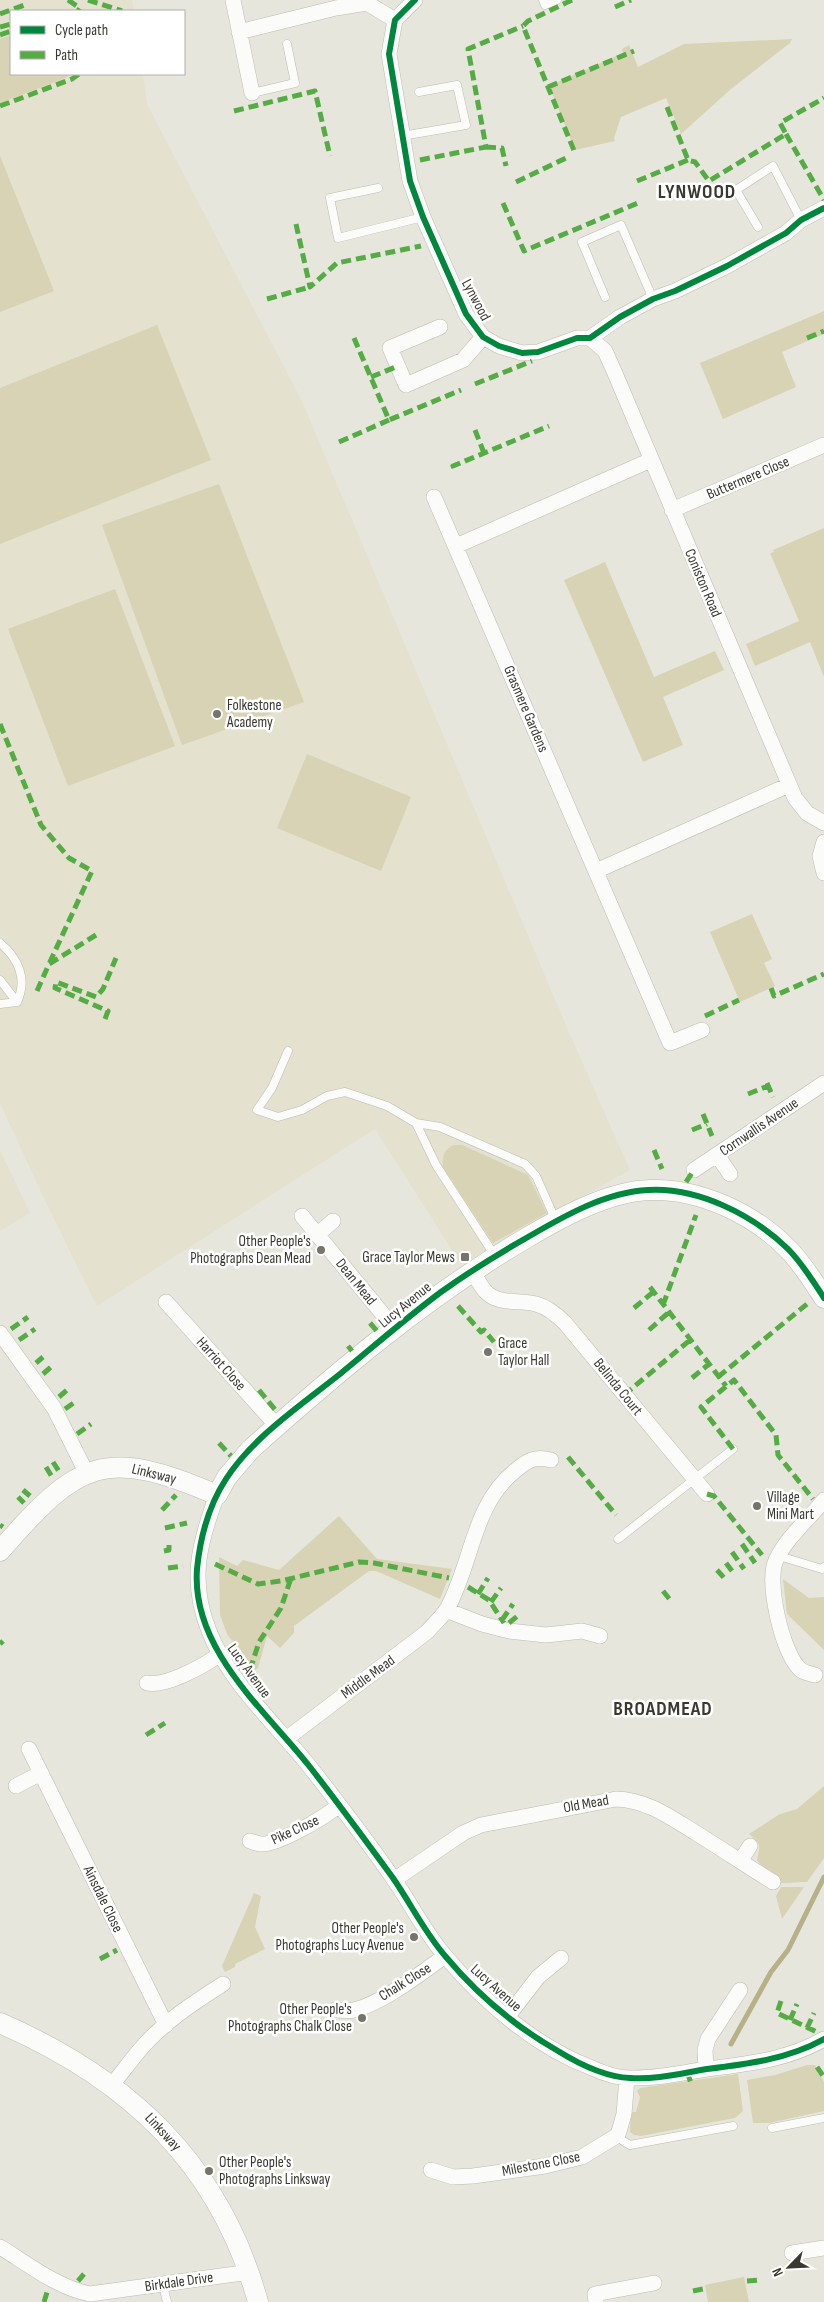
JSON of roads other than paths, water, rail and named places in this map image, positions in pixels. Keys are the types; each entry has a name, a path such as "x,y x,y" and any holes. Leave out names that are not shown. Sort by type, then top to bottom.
{"street":[{"path":"233,0 252,93"},
{"path":"239,32 366,2 395,20 415,0"},
{"name":"Lynwood","path":"395,20 388,54 410,181 423,217 466,314 482,336 499,346 522,353 538,352 577,338 590,338 620,317 653,299 727,266 786,233 801,220 824,208"},
{"name":"Lynwood","path":"440,327 390,348 406,385 464,360 482,336"},
{"name":"Coniston Road","path":"590,338 605,351 788,785 800,806 814,818 824,823"},
{"name":"Buttermere Close","path":"672,510 824,445"},
{"path":"456,546 651,460"},
{"name":"Grasmere Gardens","path":"434,497 670,1043 702,1030"},
{"path":"596,871 788,785"},
{"path":"824,842 820,856 824,873"},
{"name":"Cornwallis Avenue","path":"694,1170 824,1083"},
{"path":"717,1154 730,1174"},
{"name":"Lucy Avenue","path":"822,2045 767,2060 659,2077 627,2078 601,2072 576,2062 543,2043 477,1990 445,1956 416,1917 394,1880 310,1767 219,1655 208,1630 198,1596 197,1574 202,1537 217,1495 227,1477 250,1450 440,1293 495,1256 556,1221 596,1203 631,1192 660,1190 700,1197 736,1211 774,1236 793,1254 824,1298"},
{"name":"Dean Mead","path":"302,1216 395,1329"},
{"path":"318,1234 333,1221"},
{"name":"Belinda Court","path":"472,1271 484,1290 492,1296 509,1303 537,1304 556,1315 565,1323 706,1494"},
{"name":"Harriot Close","path":"166,1302 277,1426"},
{"path":"2,1339 54,1408 87,1474"},
{"name":"Middle Mead","path":"286,1739 426,1632 446,1610 456,1589 471,1541 486,1505 499,1486 528,1460 538,1457 551,1460"},
{"name":"Linksway","path":"0,1551 48,1498 66,1484 87,1474 120,1466 134,1467 176,1478 217,1495"},
{"path":"814,1675 803,1672 796,1666 778,1620 773,1572 786,1544 824,1500"},
{"path":"446,1610 482,1624 509,1631 546,1635 582,1631 600,1636"},
{"path":"147,1683 156,1685 206,1664 219,1655"},
{"name":"Ainsdale Close","path":"29,1749 166,2025"},
{"path":"16,1786 41,1773"},
{"name":"Old Mead","path":"394,1880 463,1832 481,1825 616,1799 632,1800 654,1808 741,1860 773,1882"},
{"name":"Pike Close","path":"250,1840 261,1844 271,1842 327,1815 338,1806"},
{"path":"741,1860 750,1846"},
{"name":"Chalk Close","path":"335,2010 353,2010 370,2004 401,1987 445,1956"},
{"path":"508,2016 538,1977 561,1958"},
{"path":"111,2086 139,2050 166,2025 189,2006 224,1984"},
{"path":"706,2069 705,2050 708,2039 740,1990"},
{"name":"Linksway","path":"0,2023 24,2034 111,2086 157,2124 203,2180 233,2230 250,2272 258,2302"},
{"path":"618,2135 624,2114 627,2078"},
{"name":"Milestone Close","path":"431,2170 453,2177 545,2166 582,2157 618,2135"},
{"name":"Birkdale Drive","path":"0,2247 76,2291 103,2294 250,2272"},
{"path":"792,2253 824,2249"},
{"path":"596,2301 595,2294 624,2295 654,2283"}],"lane":[{"path":"543,0 545,5 557,0"},
{"path":"252,93 296,83 287,44"},
{"path":"402,136 466,125 458,84 419,92"},
{"path":"758,227 736,190 773,166 801,220"},
{"path":"378,188 330,198 338,238 423,217"},
{"path":"605,297 582,242 621,225 653,299"},
{"path":"0,943 10,951 23,980 22,992 17,1002"},
{"path":"0,980 17,1002"},
{"path":"0,1004 17,1002"},
{"path":"288,1051 272,1088 257,1110 278,1117 302,1110 327,1096 345,1092 387,1106 416,1124 440,1127 525,1164 536,1176 556,1221"},
{"path":"416,1124 436,1165 495,1256"},
{"path":"618,1539 733,1449"},
{"path":"779,1556 808,1566 822,1569 824,1567"},
{"path":"772,2128 824,2118"},
{"path":"618,2135 630,2145 733,2126"},
{"path":"163,2285 167,2302"}],"waterway":[{"path":"731,2044 771,1972 788,1950 824,1877"}],"place":[{"name":"Folkestone Academy","path":"217,714"},
{"name":"Other People's Photographs Dean Mead","path":"321,1250"},
{"name":"Grace Taylor Mews","path":"465,1257"},
{"name":"Grace Taylor Hall","path":"488,1352"},
{"name":"Village Mini Mart","path":"757,1506"},
{"name":"Other People's Photographs Lucy Avenue","path":"414,1937"},
{"name":"Other People's Photographs Chalk Close","path":"362,2018"},
{"name":"Other People's Photographs Linksway","path":"209,2171"}],"district":[{"name":"LYNWOOD","path":"697,192"},
{"name":"BROADMEAD","path":"663,1709"}]}
